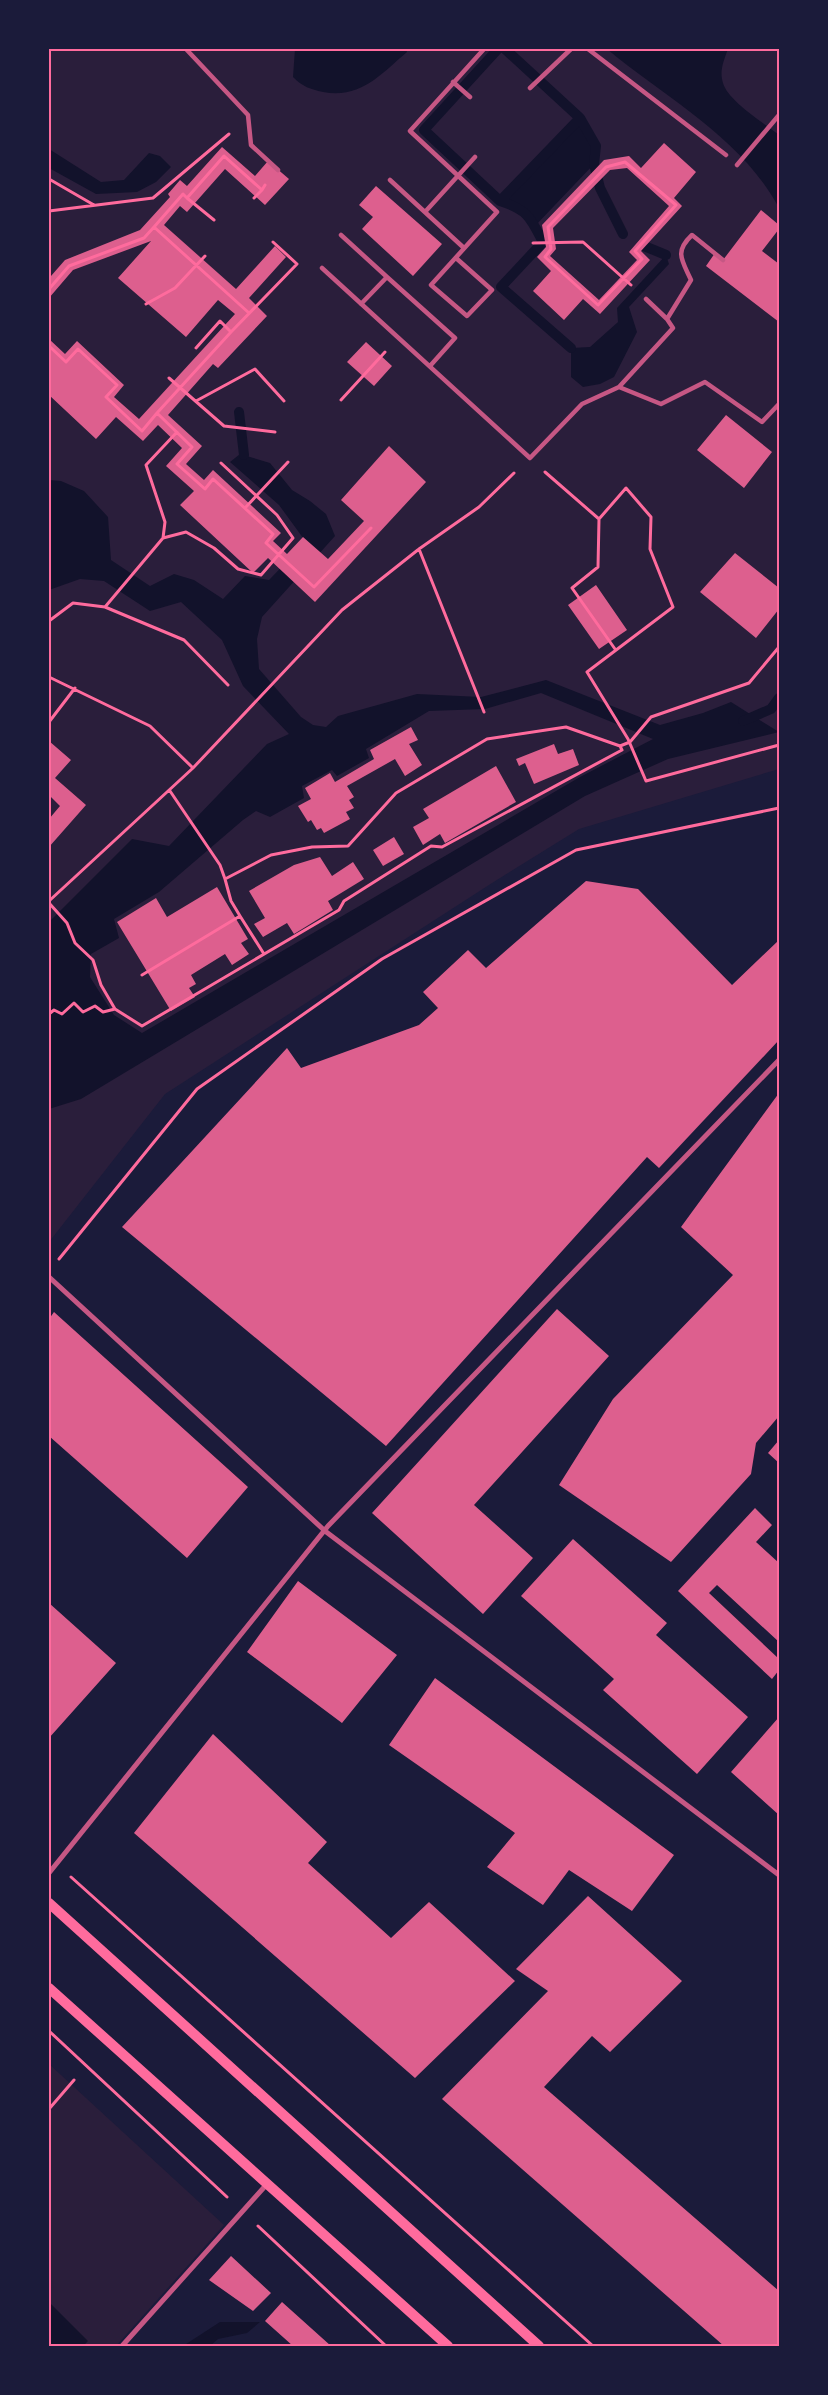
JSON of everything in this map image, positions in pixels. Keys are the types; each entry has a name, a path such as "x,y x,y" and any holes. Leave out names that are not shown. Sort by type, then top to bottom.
{"main road":[{"path":"49,1903 539,2346"},
{"path":"49,1988 448,2346"}],"street":[{"path":"186,49 248,115 251,145 278,170"},
{"path":"456,258 492,290 467,316 431,285 497,212 410,131 484,49"},
{"path":"532,86 571,49"},
{"path":"588,49 726,154"},
{"path":"453,82 470,98"},
{"path":"739,164 778,116"},
{"path":"425,212 475,157"},
{"path":"390,180 464,248"},
{"path":"667,319 691,280 680,257 682,244 692,234 724,260"},
{"path":"341,235 455,338 430,366"},
{"path":"322,268 530,458 582,404 619,387 673,328 667,319 646,299"},
{"path":"361,304 387,277"},
{"path":"619,387 661,404 705,382 762,422 779,404"},
{"path":"49,1873 325,1531 779,1060"},
{"path":"49,1278 325,1531 779,1875"},
{"path":"122,2346 267,2184"}],"path":[{"path":"49,211 152,198 236,128 248,115"},
{"path":"187,198 224,156 262,190"},
{"path":"625,162 676,205 635,251 642,259 624,279 598,305 545,257 551,249 548,227 606,167 625,162"},
{"path":"254,198 278,170"},
{"path":"49,179 95,205"},
{"path":"49,289 69,266 144,238 183,194 214,220"},
{"path":"154,227 249,313"},
{"path":"49,346 66,362 78,349 117,385 106,397 142,431 231,332 297,264 273,242"},
{"path":"533,243 583,242 624,279"},
{"path":"146,304 175,288 205,256"},
{"path":"196,348 220,321 231,332"},
{"path":"341,400 398,338"},
{"path":"97,367 101,362"},
{"path":"196,401 255,370 284,402"},
{"path":"169,378 224,426 275,432"},
{"path":"157,413 192,447 177,464 205,489 213,479 273,534 266,543 314,587 371,528"},
{"path":"105,607 163,538 165,522 146,465 177,432"},
{"path":"530,458 479,507 419,549 342,610 170,791 49,902 67,923 75,942 94,960 101,985 115,1009 142,1026 339,910 344,901 431,846 442,847 622,750 620,746"},
{"path":"245,508 288,462"},
{"path":"163,538 186,532 214,548 238,569 261,575 293,538 277,515 221,463"},
{"path":"540,467 599,520"},
{"path":"615,649 572,588 598,568 599,520 626,488 651,517 650,549 673,607 587,672 630,742 646,781 779,745"},
{"path":"419,549 484,712"},
{"path":"49,622 73,603 105,607 184,640 228,685"},
{"path":"225,879 271,855 312,847 348,846 396,793 487,739 566,727 620,746 630,742 651,717 749,683 779,647"},
{"path":"49,676 150,726 193,768"},
{"path":"49,722 75,688"},
{"path":"170,791 220,865 230,902 264,954"},
{"path":"55,1264 198,1089 382,959 576,850 779,808"},
{"path":"142,975 240,916"},
{"path":"49,1014 54,1010 62,1014 74,1003 83,1012 95,1006 103,1012 115,1009"},
{"path":"56,1863 593,2346"},
{"path":"49,2031 386,2346"},
{"path":"49,2109 74,2080"}],"shaded area":[{"path":"49,49 779,49 779,769 579,829 165,1094 49,1242"},
{"path":"295,49 406,49 407,52 370,83 348,92 336,93 310,89 293,77"},
{"path":"607,49 728,49 722,66 723,83 726,90 739,104 779,135 779,208 745,160 724,140"},
{"path":"580,118 596,146 594,164 535,226 520,207 500,201"},
{"path":"49,149 101,182 124,180 149,153 160,156 171,167 156,182 137,192 96,194 49,168"},
{"path":"666,255 669,264 629,307 637,332 614,377 600,384 583,387 571,377 571,348 590,347 618,322 617,308"},
{"path":"240,454 270,463 292,490 326,514 335,536 262,617 257,639 259,669 301,717 313,725 326,727 338,716 417,694 481,697 546,680 660,725 703,713 731,702 779,732 668,759 585,796 81,1099 49,1109 49,922 132,839 169,846 267,744 289,734 243,686 222,640 181,602 150,611 104,581 80,579 49,590 49,480 61,481 84,491 108,517 111,560 150,586 174,574 194,580 223,599 245,576 269,580 306,542 279,505 230,462","holes":["541,693 653,739 580,777 142,1033 114,1015 90,977 91,954 119,938 114,919 159,892 256,811 270,817 304,798 302,786 332,770 337,776 369,758 366,749 429,711 485,709"]},
{"path":"49,2064 224,2225 116,2346 49,2346"},
{"path":"49,2302 88,2341 83,2346 49,2346"},
{"path":"220,2322 260,2322 247,2333 218,2339 210,2346 183,2346"}],"building":[{"path":"664,143 696,172 674,198 682,206 641,251 650,260 600,314 583,299 564,320 533,291 551,271 537,257 546,247 542,225 604,160 629,156 641,168","holes":["627,168 669,206 629,252 637,260 599,300 550,256 556,249 553,228 610,170"]},
{"path":"222,147 255,176 268,161 289,179 265,205 225,169 187,212 180,206 164,225 236,289 275,246 286,257 249,298 267,316 218,368 213,364 168,415 202,446 186,464 204,480 213,470 281,533 273,541 287,554 303,537 328,559 364,521 341,500 389,446 426,482 315,602 268,558 253,573 180,505 194,491 166,466 182,448 158,425 143,441 116,417 96,439 49,395 49,339 65,354 77,341 124,385 114,397 139,419 235,314 218,300 186,337 118,278 151,241 73,270 49,298 49,274 51,276 65,260 140,230 170,197 168,194 180,180 187,186"},
{"path":"376,186 442,244 413,276 362,229 373,217 359,205"},
{"path":"761,210 779,225 779,229 762,251 779,264 779,322 706,266 715,253 723,260"},
{"path":"366,342 392,366 374,386 347,362"},
{"path":"726,415 772,452 744,488 697,450"},
{"path":"735,553 779,588 779,609 756,638 700,592"},
{"path":"596,585 627,630 599,649 568,605"},
{"path":"411,727 418,740 409,744 422,765 405,776 395,759 347,786 354,797 349,800 354,808 346,812 350,819 324,833 321,828 317,830 311,820 308,822 298,806 311,799 305,788 330,773 335,782 374,759 370,750"},
{"path":"49,741 71,760 55,778 86,805 49,847 49,819 60,806 49,795"},
{"path":"554,744 558,754 573,749 579,765 534,784 525,763 519,766 516,759"},
{"path":"496,766 516,802 445,843 440,834 423,845 413,827 429,818 423,809"},
{"path":"394,837 404,854 383,866 373,850"},
{"path":"320,857 332,876 353,862 364,879 328,901 333,910 294,934 287,923 263,937 254,924 265,918 249,891 294,865"},
{"path":"586,881 638,889 732,985 779,940 779,1040 659,1168 647,1157 386,1446 122,1227 287,1048 301,1068 419,1025 438,1008 423,992 468,950 486,968"},
{"path":"217,887 248,939 241,943 249,954 232,965 225,954 191,975 196,984 189,988 195,997 171,1011 117,922 156,898 167,917"},
{"path":"779,1093 779,1416 756,1443 751,1474 671,1562 559,1485 613,1399 733,1275 681,1227"},
{"path":"557,1309 609,1356 474,1505 533,1558 483,1614 372,1513"},
{"path":"54,1312 248,1487 187,1558 49,1436 49,1319"},
{"path":"779,1440 779,1463 768,1453"},
{"path":"755,1508 772,1525 756,1542 779,1563 779,1642 717,1585 709,1593 779,1659 779,1670 772,1679 678,1591"},
{"path":"573,1539 667,1623 656,1635 748,1717 697,1774 603,1690 614,1679 521,1596"},
{"path":"298,1581 397,1655 342,1723 247,1652"},
{"path":"49,1603 116,1663 49,1738"},
{"path":"435,1678 674,1855 632,1911 569,1870 543,1905 487,1867 515,1833 389,1745"},
{"path":"779,1717 779,1815 731,1772"},
{"path":"213,1734 327,1842 308,1863 391,1938 429,1902 515,1981 415,2078 134,1833"},
{"path":"588,1896 682,1981 610,2052 592,2036 544,2087 779,2291 779,2346 724,2346 442,2099 548,1991 516,1969"},
{"path":"231,2256 271,2293 253,2311 209,2280"},
{"path":"282,2302 331,2346 293,2346 265,2321"}],"waterway":[{"path":"498,49 424,130 500,201 580,118 505,49"},
{"path":"580,118 596,146 594,164 600,188 623,234"},
{"path":"500,201 517,208 527,215 543,242 501,287 571,348"},
{"path":"644,246 666,255"},
{"path":"239,412 244,455"},
{"path":"743,721 771,709 779,698"}]}
